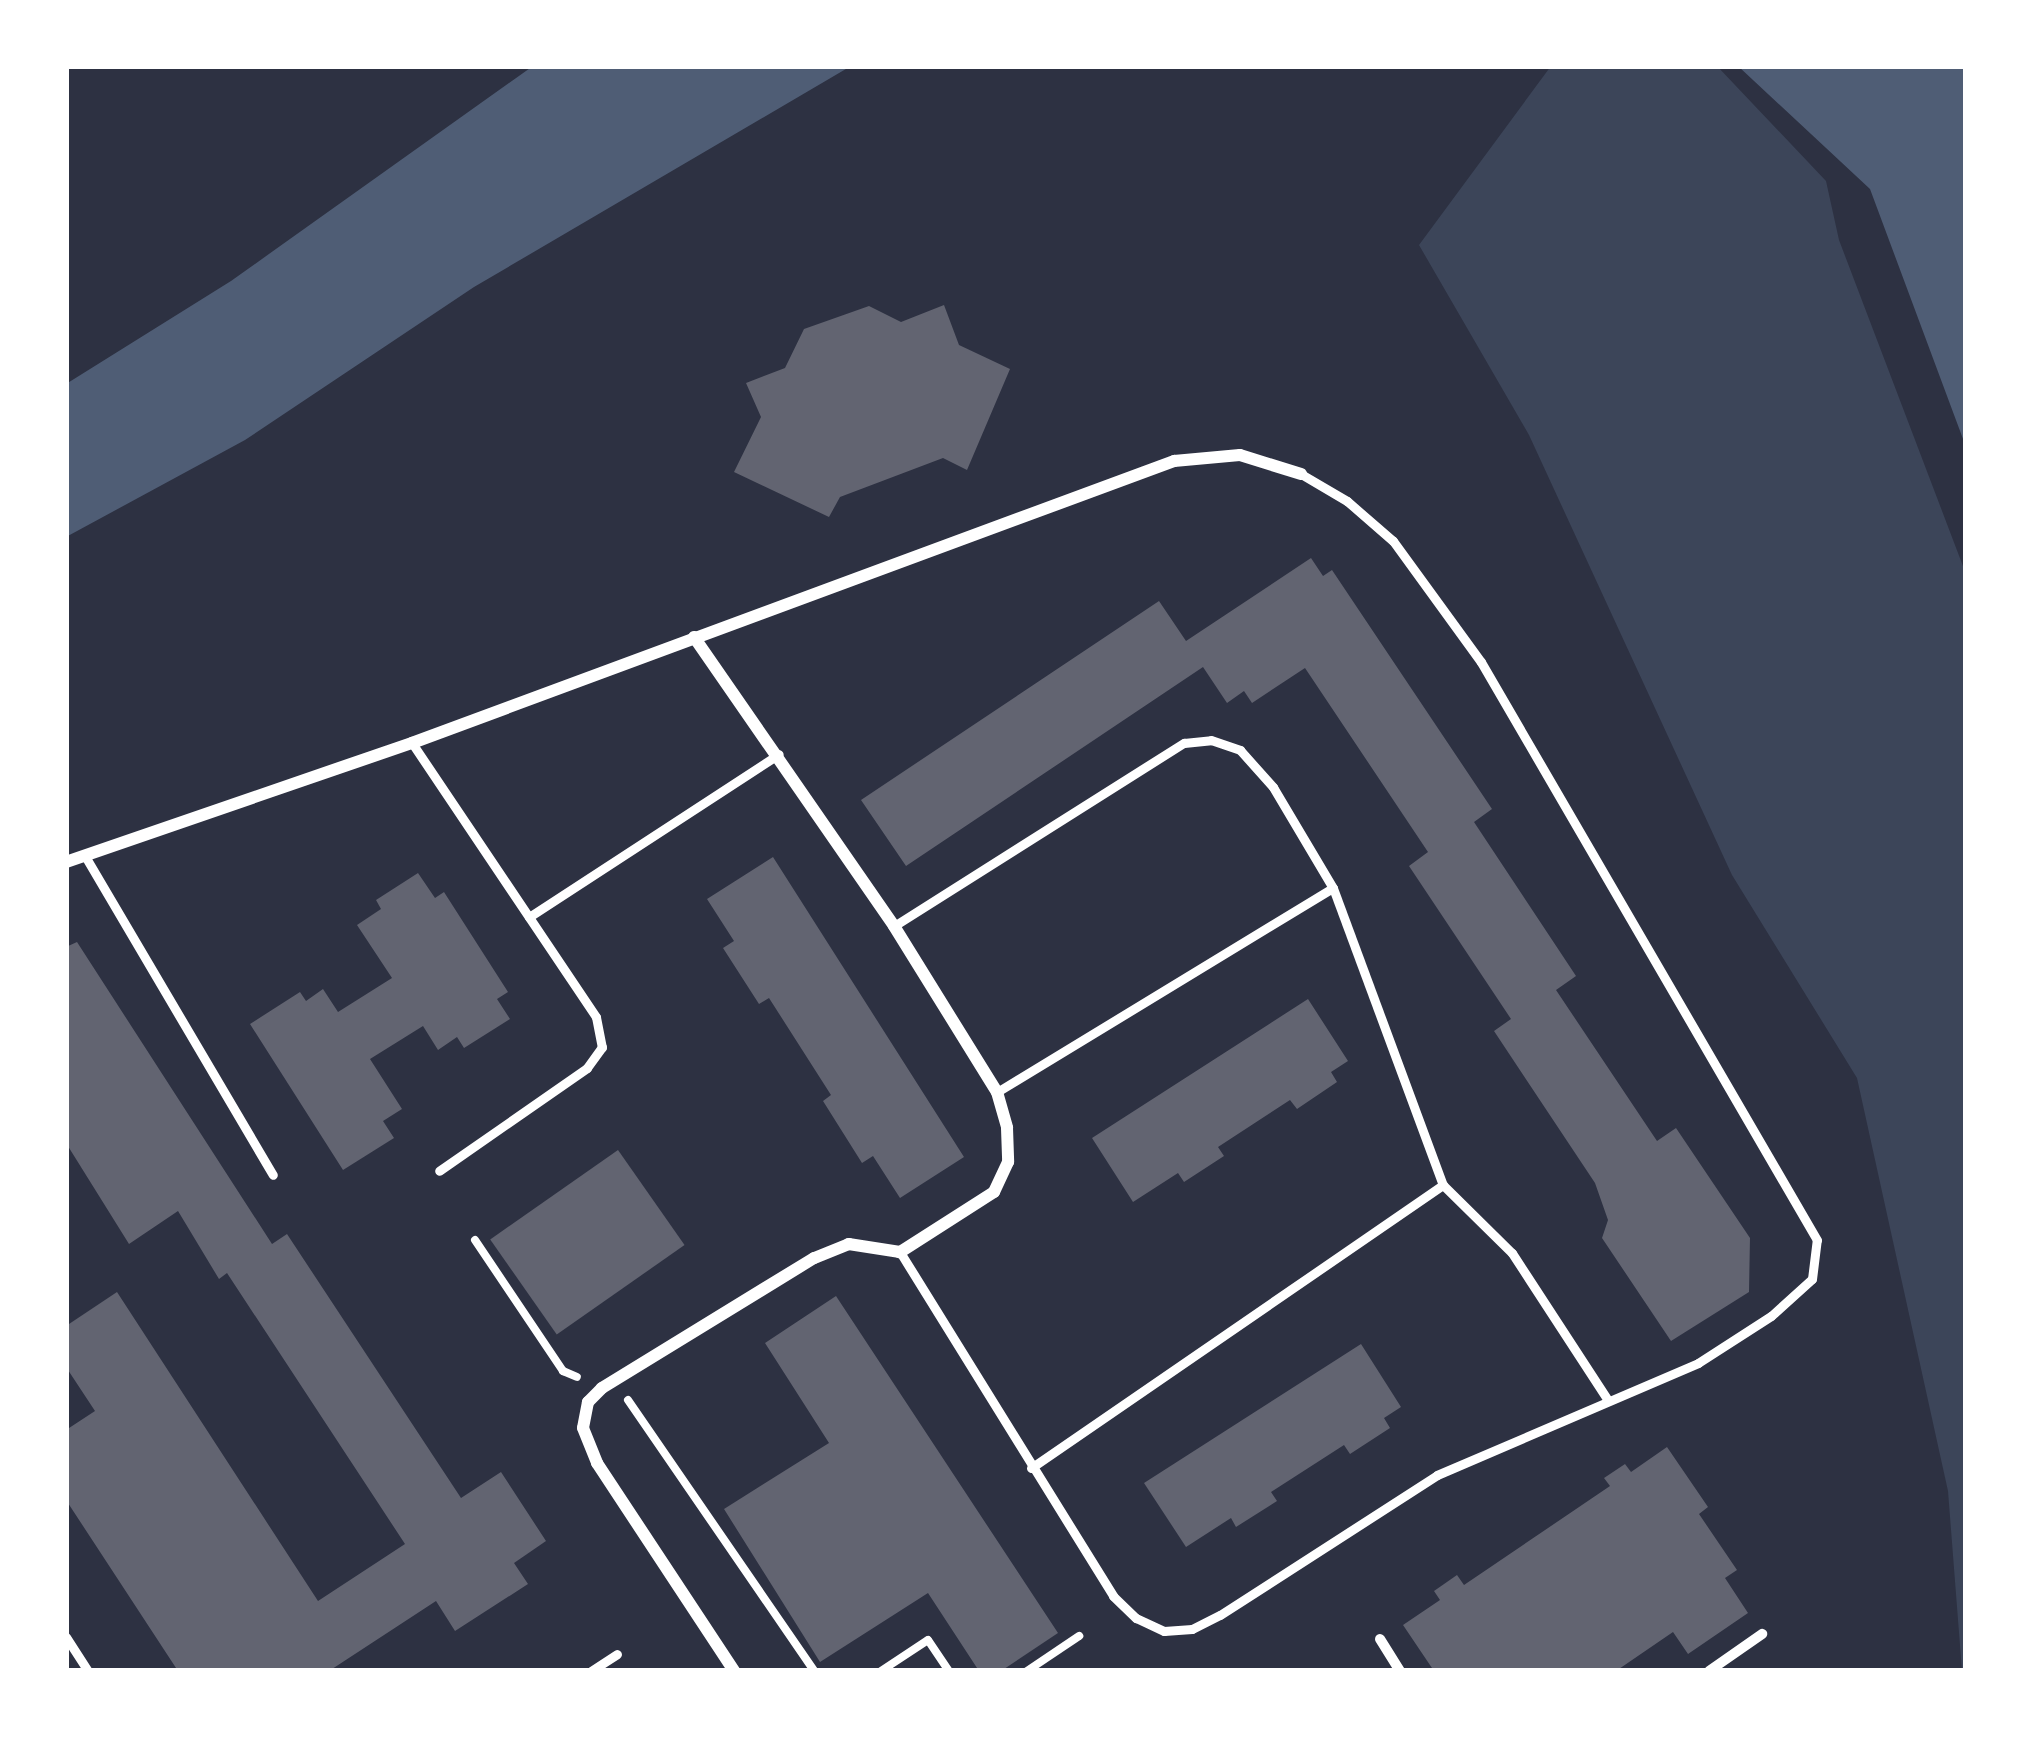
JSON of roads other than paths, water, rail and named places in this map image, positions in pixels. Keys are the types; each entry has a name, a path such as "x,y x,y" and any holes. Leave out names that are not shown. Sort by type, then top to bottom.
{"street":[{"path":"66,862 412,743 1174,461 1240,455 1301,474"},
{"path":"694,637 894,926 998,1092 1007,1128 1008,1162 994,1192 900,1252 849,1244 814,1258 602,1388 588,1402 583,1428 597,1462 734,1671"},
{"path":"1709,1671 1762,1634"},
{"path":"1380,1639 1400,1671"}],"lane":[{"path":"900,1252 1031,1468 1124,1607 1164,1630 1192,1629 1437,1475 1698,1363 1771,1316 1812,1279 1817,1240 1481,662 1393,541 1347,501 1301,474"},
{"path":"894,926 1184,742 1240,751 1273,787 1333,888 1443,1185 1512,1253 1608,1400"},
{"path":"412,743 596,1017 602,1047 587,1068 440,1171"},
{"path":"529,916 778,754"},
{"path":"85,856 274,1175"},
{"path":"998,1092 1333,888"},
{"path":"1031,1468 1443,1185"},
{"path":"66,1637 88,1671"},
{"path":"591,1671 616,1654"}]}
